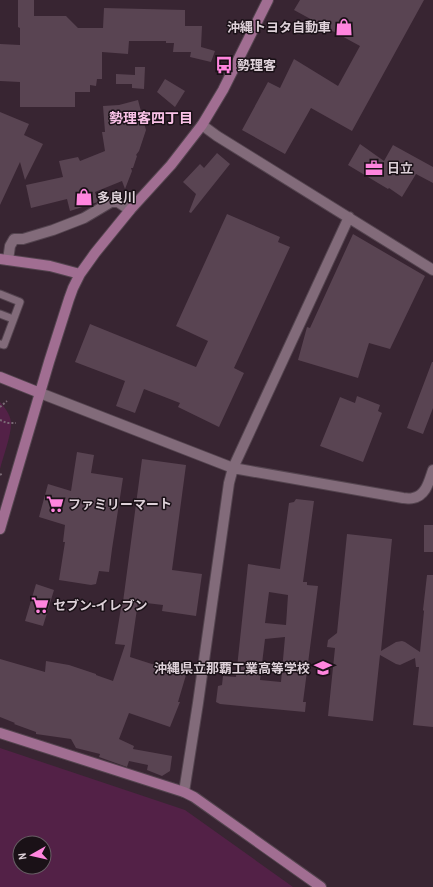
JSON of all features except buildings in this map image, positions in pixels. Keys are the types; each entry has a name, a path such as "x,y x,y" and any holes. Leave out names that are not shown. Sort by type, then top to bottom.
{"street":[{"path":"0,528 68,299 80,274 130,210 172,165 202,125 223,90 268,0"},
{"path":"202,125 433,270"},
{"path":"80,274 50,266 4,259 14,240 23,239 53,230 84,218 111,202 118,202 130,210"},
{"path":"184,792 229,484 233,468 349,217"},
{"path":"0,377 233,468 403,498 414,498 422,494 433,470"},
{"path":"0,733 184,792 194,797 321,887"}],"lane":[{"path":"0,294 20,302 4,345 0,344"},
{"path":"0,314 14,319"}],"path":[{"path":"0,407 7,401"},
{"path":"0,420 7,423 16,423"}],"shaded area":[{"path":"0,402 8,414 11,427 0,469"},
{"path":"0,748 185,810 293,887 0,887"}],"place":[{"name":"沖縄トヨタ自動車","path":"344,27"},
{"name":"勢理客","path":"224,65"},
{"name":"日立","path":"374,168"},
{"name":"多良川","path":"84,197"},
{"name":"ファミリーマート","path":"55,504"},
{"name":"セブン-イレブン","path":"40,605"},
{"name":"沖縄県立那覇工業高等学校","path":"323,668"}],"district":[{"name":"勢理客四丁目","path":"151,118"}]}
